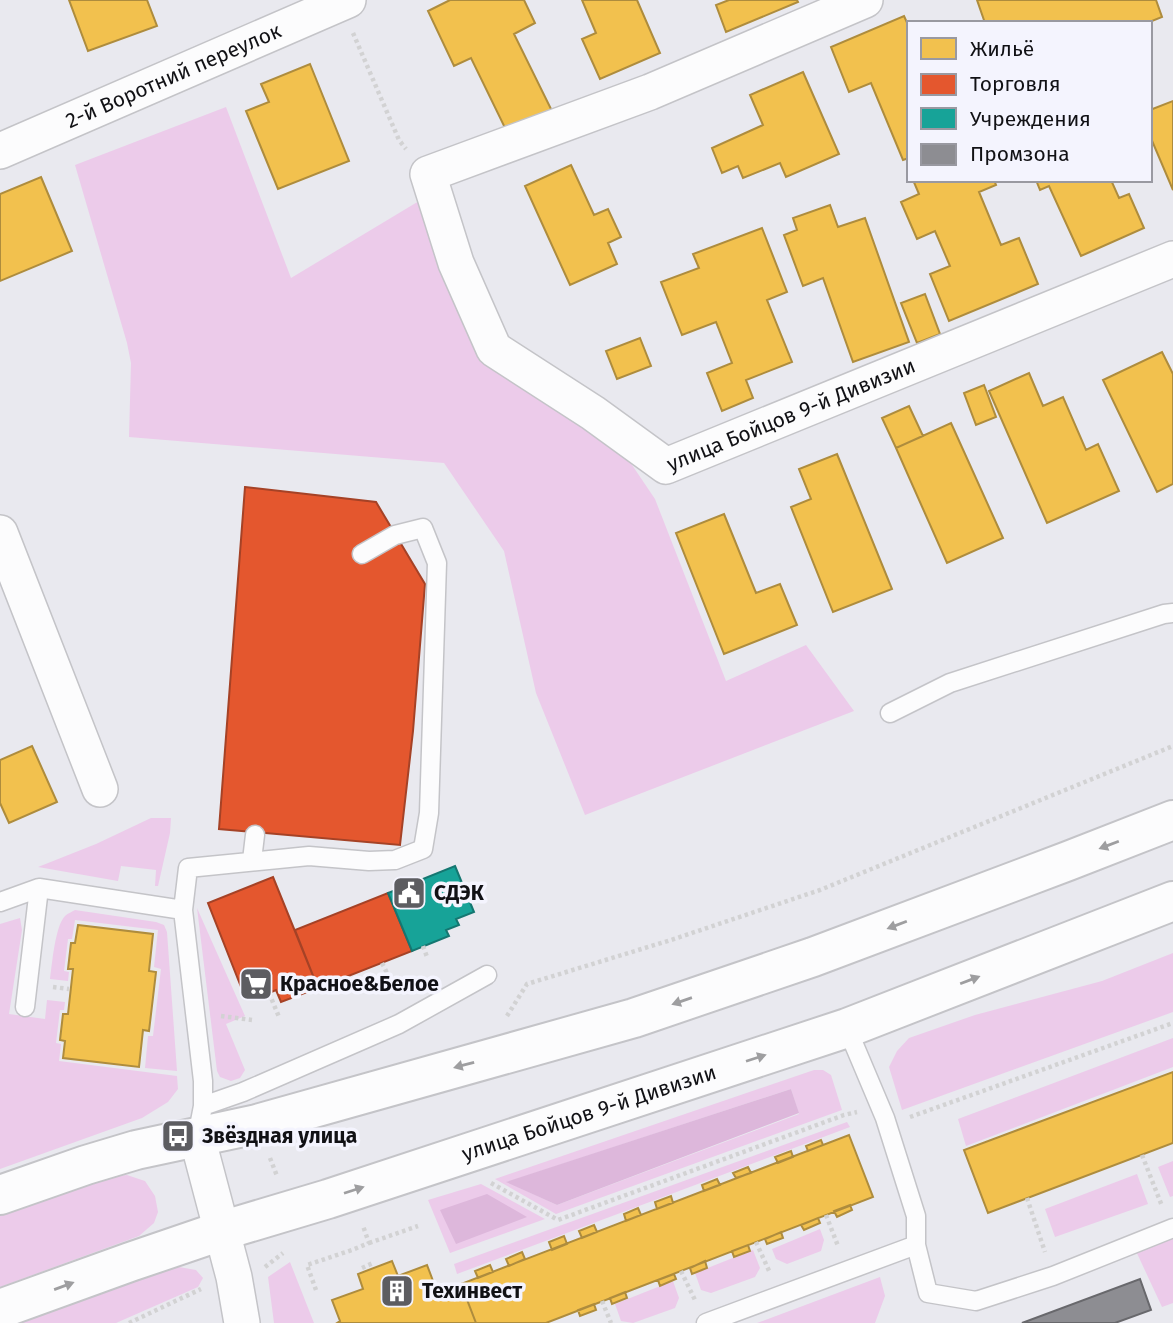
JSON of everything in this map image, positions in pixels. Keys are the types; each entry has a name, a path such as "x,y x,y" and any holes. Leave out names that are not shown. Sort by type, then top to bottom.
{"main road":[{"path":"0,1195 136,1150 200,1122 257,1124 634,1018 813,957 1173,820"},
{"name":"улица Бойцов 9-й Дивизии","path":"0,1309 221,1231 328,1199 847,1028 1173,901"}],"street":[{"path":"428,174 650,92 865,0"},
{"name":"2-й Воротний переулок","path":"0,151 344,2"},
{"name":"улица Бойцов 9-й Дивизии","path":"428,174 456,264 494,349 593,413 666,466 1173,259"},
{"path":"0,533 100,789"},
{"path":"200,1122 242,1323"}],"lane":[{"path":"200,1122 203,1081 183,910 188,868 309,856 369,861 395,860 423,849 429,813 437,563 423,528 395,535 362,554"},
{"path":"890,713 950,683 1173,613"},
{"path":"252,860 255,835"},
{"path":"0,902 39,888 183,910"},
{"path":"25,1007 39,888"},
{"path":"200,1122 243,1092 399,1024 487,975"},
{"path":"865,1070 865,1053 894,1010"},
{"path":"847,1028 885,1118 916,1216 915,1245 928,1293 976,1301 1053,1276 1172,1229"},
{"path":"804,1042 845,1050 865,1070"},
{"path":"706,1323 915,1245"}],"path":[{"path":"344,2 399,141 428,174"},
{"path":"502,1023 527,984 820,890 1173,746"},
{"path":"423,946 427,957"},
{"path":"382,963 387,974"},
{"path":"340,979 345,990"},
{"path":"269,993 279,1017"},
{"path":"212,1015 252,1020"},
{"path":"488,1182 558,1220 845,1115 856,1112 885,1118 905,1118 1173,1024"},
{"path":"1142,1155 1172,1229"},
{"path":"1027,1198 1053,1276"},
{"path":"826,1215 848,1269"},
{"path":"354,1224 362,1221 369,1242"},
{"path":"316,1290 307,1265 418,1226"},
{"path":"129,1323 209,1285 261,1270 283,1253"},
{"path":"362,1268 373,1263"},
{"path":"602,1301 611,1323"}],"shaded area":[{"path":"226,107 291,278 419,201 479,355 628,459 655,499 726,681 806,645 854,711 585,815 536,693 504,551 444,463 129,437 131,363 75,165"},
{"path":"151,818 171,818 158,886 155,886 156,870 121,866 118,881 38,867 96,844"},
{"path":"197,908 245,1016 226,1024 245,1070 240,1078 231,1081 220,1077 217,1071"},
{"path":"75,910 164,925 167,932 177,1071 145,1068 148,1036 153,1036 161,969 154,967 158,930 75,920 72,939 68,939 64,971 69,972 68,981 50,979 59,928 65,916"},
{"path":"20,918 22,930 9,1014 45,1019 47,1000 65,1002 64,1010 60,1010 56,1043 61,1044 59,1061 177,1076 178,1089 168,1102 142,1118 0,1169 0,924"},
{"path":"1173,953 1173,1012 902,1110 889,1067 897,1051 909,1038 975,1015 1102,981"},
{"path":"1173,1038 1173,1067 966,1146 958,1119"},
{"path":"814,1070 823,1070 831,1075 842,1110 556,1214 495,1179","holes":["791,1089 799,1114 557,1205 507,1182"]},
{"path":"791,1089 799,1113 557,1205 506,1182"},
{"path":"847,1122 850,1127 457,1274 454,1264"},
{"path":"1173,1161 1173,1196 1170,1197 1158,1167"},
{"path":"1137,1174 1148,1204 1055,1237 1045,1209"},
{"path":"127,1175 145,1181 155,1196 158,1212 154,1223 139,1236 0,1287 0,1215 107,1177"},
{"path":"481,1184 545,1219 450,1253 428,1200"},
{"path":"487,1194 527,1217 456,1244 440,1210"},
{"path":"820,1229 824,1240 821,1251 787,1264 776,1259 772,1249"},
{"path":"1173,1234 1173,1303 1162,1307 1135,1249"},
{"path":"753,1250 760,1268 755,1277 711,1293 701,1290 695,1273"},
{"path":"290,1262 314,1323 274,1323 268,1277"},
{"path":"179,1267 196,1270 203,1278 198,1287 116,1323 14,1323 160,1269"},
{"path":"880,1277 885,1296 875,1323 757,1323"},
{"path":"673,1281 679,1298 675,1308 633,1323 621,1321 615,1304"}],"building: Жильё":[{"path":"69,0 147,0 157,26 88,51"},
{"path":"450,0 524,0 535,23 514,34 552,111 507,132 471,58 454,66 428,11"},
{"path":"582,0 637,0 660,53 600,79 582,39 596,33"},
{"path":"729,0 798,2 726,32 716,5"},
{"path":"977,0 1156,0 1162,17 1152,21 984,21"},
{"path":"904,16 907,23 907,159 903,160 871,83 849,92 831,47"},
{"path":"310,64 349,161 278,189 246,111 269,102 261,84"},
{"path":"803,72 839,154 786,177 780,163 743,178 738,166 722,173 712,148 763,125 750,95"},
{"path":"1173,101 1173,190 1152,141 1152,109"},
{"path":"571,165 594,215 608,209 621,237 608,243 617,264 570,285 525,186"},
{"path":"41,177 72,251 0,281 0,194"},
{"path":"914,182 995,182 996,185 979,192 1001,245 1019,238 1038,284 949,321 930,274 950,266 935,231 917,239 901,202 919,194"},
{"path":"1037,182 1112,182 1119,198 1129,194 1144,228 1081,256 1049,186 1040,190"},
{"path":"830,205 838,227 865,218 909,342 853,362 823,278 803,286 784,235 797,230 793,218"},
{"path":"762,228 787,292 767,300 792,362 746,380 753,398 722,411 707,373 732,363 716,322 682,335 661,282 699,268 693,254"},
{"path":"925,294 940,334 917,343 901,303"},
{"path":"640,338 651,366 617,379 606,351"},
{"path":"1162,352 1173,374 1173,484 1157,492 1103,380"},
{"path":"1029,373 1043,406 1063,397 1086,450 1098,444 1119,491 1047,523 989,391"},
{"path":"984,385 996,417 976,425 964,393"},
{"path":"909,406 923,436 896,448 882,418"},
{"path":"951,423 1003,538 947,563 896,448"},
{"path":"837,454 892,589 833,612 791,507 811,499 799,469"},
{"path":"724,514 756,593 780,584 797,625 724,654 676,533"},
{"path":"32,746 57,802 9,823 0,803 0,760"},
{"path":"78,925 153,934 149,971 156,972 149,1031 143,1030 139,1067 63,1058 65,1041 60,1040 63,1014 68,1014 73,969 68,969 71,943 75,943"},
{"path":"1173,1072 1173,1143 988,1213 964,1150"},
{"path":"849,1135 873,1197 546,1323 476,1323 461,1284"},
{"path":"821,1140 823,1145 808,1151 806,1146"},
{"path":"791,1151 793,1157 778,1163 775,1157"},
{"path":"748,1167 751,1173 736,1178 733,1173"},
{"path":"717,1179 720,1185 704,1191 702,1185"},
{"path":"671,1196 673,1203 657,1209 655,1202"},
{"path":"850,1205 852,1210 837,1217 834,1211"},
{"path":"638,1208 641,1215 626,1221 624,1214"},
{"path":"818,1218 820,1223 804,1230 801,1225"},
{"path":"594,1225 597,1232 582,1238 579,1231"},
{"path":"781,1232 783,1238 767,1244 765,1239"},
{"path":"564,1236 567,1244 552,1250 549,1242"},
{"path":"748,1245 750,1251 734,1257 732,1251"},
{"path":"522,1252 525,1259 509,1266 506,1259"},
{"name":"Техинвест","path":"392,1261 398,1276 427,1265 438,1294 461,1284 476,1323 337,1323 340,1321 332,1300 363,1289 358,1274"},
{"path":"705,1261 707,1268 692,1274 690,1268"},
{"path":"490,1265 493,1272 478,1278 475,1271"},
{"path":"674,1274 676,1279 660,1286 658,1280"},
{"path":"625,1292 627,1298 612,1304 610,1298"},
{"path":"594,1304 596,1310 580,1316 578,1310"}],"building: Торговля":[{"path":"245,487 376,502 425,584 400,845 219,829"},
{"path":"273,877 318,988 281,1002 276,990 262,996 260,991 245,997 208,903"},
{"path":"388,893 412,951 318,988 295,930"}],"building: Учреждения":[{"path":"455,866 474,912 456,919 459,925 446,930 449,936 412,951 388,893"}],"building: Промзона":[{"path":"1140,1279 1151,1310 1115,1323 1022,1323"}],"place":[{"name":"СДЭК","path":"409,893"},
{"name":"Красное&Белое","path":"256,984"},
{"name":"Звёздная улица","path":"178,1136"},
{"name":"Техинвест","path":"397,1291"}]}
